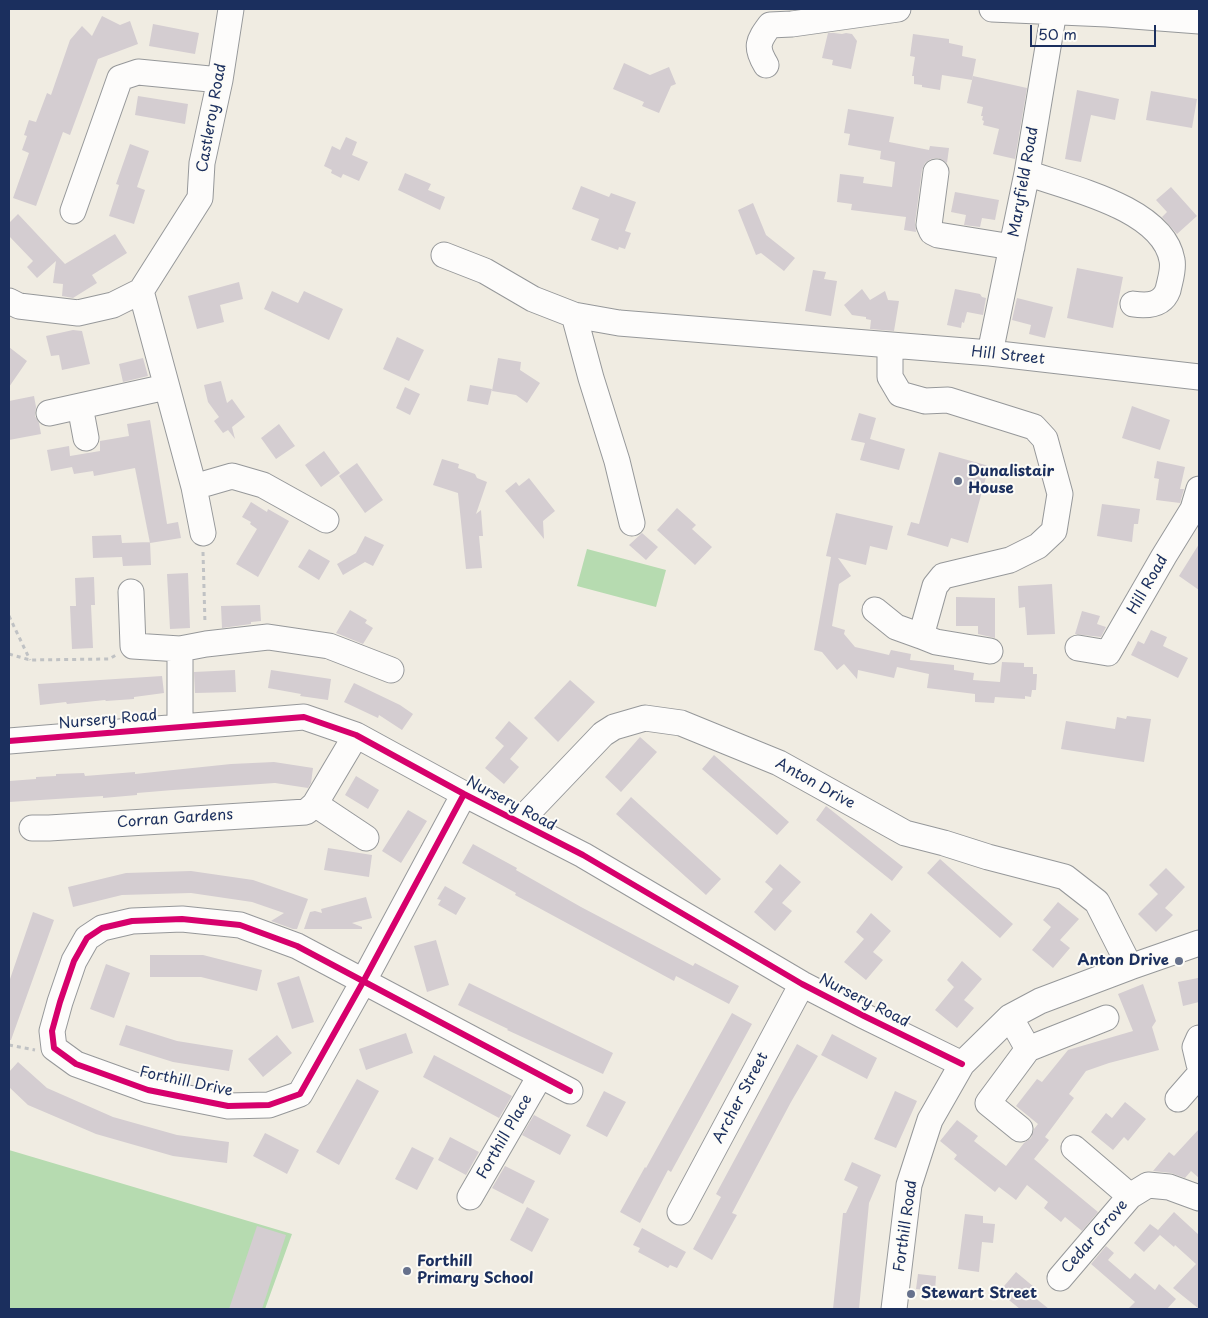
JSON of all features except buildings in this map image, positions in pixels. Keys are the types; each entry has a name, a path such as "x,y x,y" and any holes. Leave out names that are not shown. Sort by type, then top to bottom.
{"street":[{"name":"Castleroy Road","path":"141,291 200,198 202,162 220,80 230,9"},
{"path":"766,65 760,56 759,40 770,26 898,9"},
{"path":"992,9 1197,17"},
{"name":"Maryfield Road","path":"990,353 1027,173 1054,11"},
{"path":"73,212 120,78 138,72 220,80"},
{"path":"936,172 930,225 932,232 938,236 1012,248"},
{"path":"1027,173 1106,200 1129,210 1150,223 1164,240 1172,259 1172,277 1166,296 1150,306 1133,304"},
{"name":"Hill Street","path":"444,255 485,271 533,299 574,316 619,323 990,353 1199,377"},
{"path":"9,301 19,306 78,313 112,305 141,291 194,488 203,533"},
{"path":"574,316 617,461 632,523"},
{"path":"890,346 890,377 900,394 925,401 948,400 1034,427 1045,439 1060,494 1054,530 1038,546 1010,560 942,576 935,586 921,636"},
{"path":"49,413 166,387"},
{"path":"80,406 86,438"},
{"path":"194,488 232,476 263,485 326,520"},
{"name":"Hill Road","path":"1078,648 1108,653 1164,556 1197,504"},
{"path":"131,592 133,646 180,649 268,637 329,646 391,670"},
{"path":"875,610 896,627 936,642 990,651"},
{"path":"180,649 180,727"},
{"name":"Nursery Road","path":"9,741 304,717 356,735 464,794 583,855 802,984 962,1064"},
{"name":"Anton Drive","path":"519,822 603,734 614,727 645,718 681,723 779,763 905,833 1065,877 1097,902 1130,966"},
{"path":"356,735 316,804 366,838"},
{"name":"Forthill Drive","path":"464,794 363,982 300,1094 269,1105 228,1106 148,1090 76,1064 54,1048 52,1031 60,1002 74,961 87,938 102,928 132,921 182,919 240,925 297,946 363,982 570,1091"},
{"name":"Corran Gardens","path":"32,828 306,812 316,804"},
{"name":"Forthill Road","path":"894,1309 910,1185 930,1120 962,1064 1010,1017 1040,1001 1130,966 1199,943"},
{"name":"Archer Street","path":"680,1212 802,984"},
{"path":"1010,1017 1028,1049"},
{"path":"1020,1129 988,1103 1028,1049 1106,1018"},
{"path":"1199,1038 1195,1047 1199,1064"},
{"path":"1178,1099 1199,1075"},
{"name":"Forthill Place","path":"470,1197 540,1076"},
{"name":"Cedar Grove","path":"1074,1148 1130,1196"},
{"name":"Cedar Grove","path":"1060,1278 1130,1196 1148,1184 1169,1187 1199,1198"}],"path":[{"path":"203,533 203,590 206,644"},
{"path":"9,616 30,660"},
{"path":"9,654 30,660 109,659 133,646"}],"green space":[{"path":"587,549 666,570 656,607 577,586"},
{"path":"9,1150 292,1234 265,1309 9,1309"}],"cycle path":[{"path":"9,741 304,717 356,735 464,794 583,855 802,984 962,1064"},
{"path":"464,794 363,982 300,1094 269,1105 228,1106 148,1090 76,1064 54,1048 52,1031 60,1002 74,961 87,938 102,928 132,921 182,919 240,925 297,946 570,1091"}],"place":[{"name":"Dunalistair House","path":"958,481"},
{"name":"Anton Drive","path":"1179,961"},
{"name":"Forthill Primary School","path":"407,1271"},
{"name":"Stewart Street","path":"911,1294"}]}
